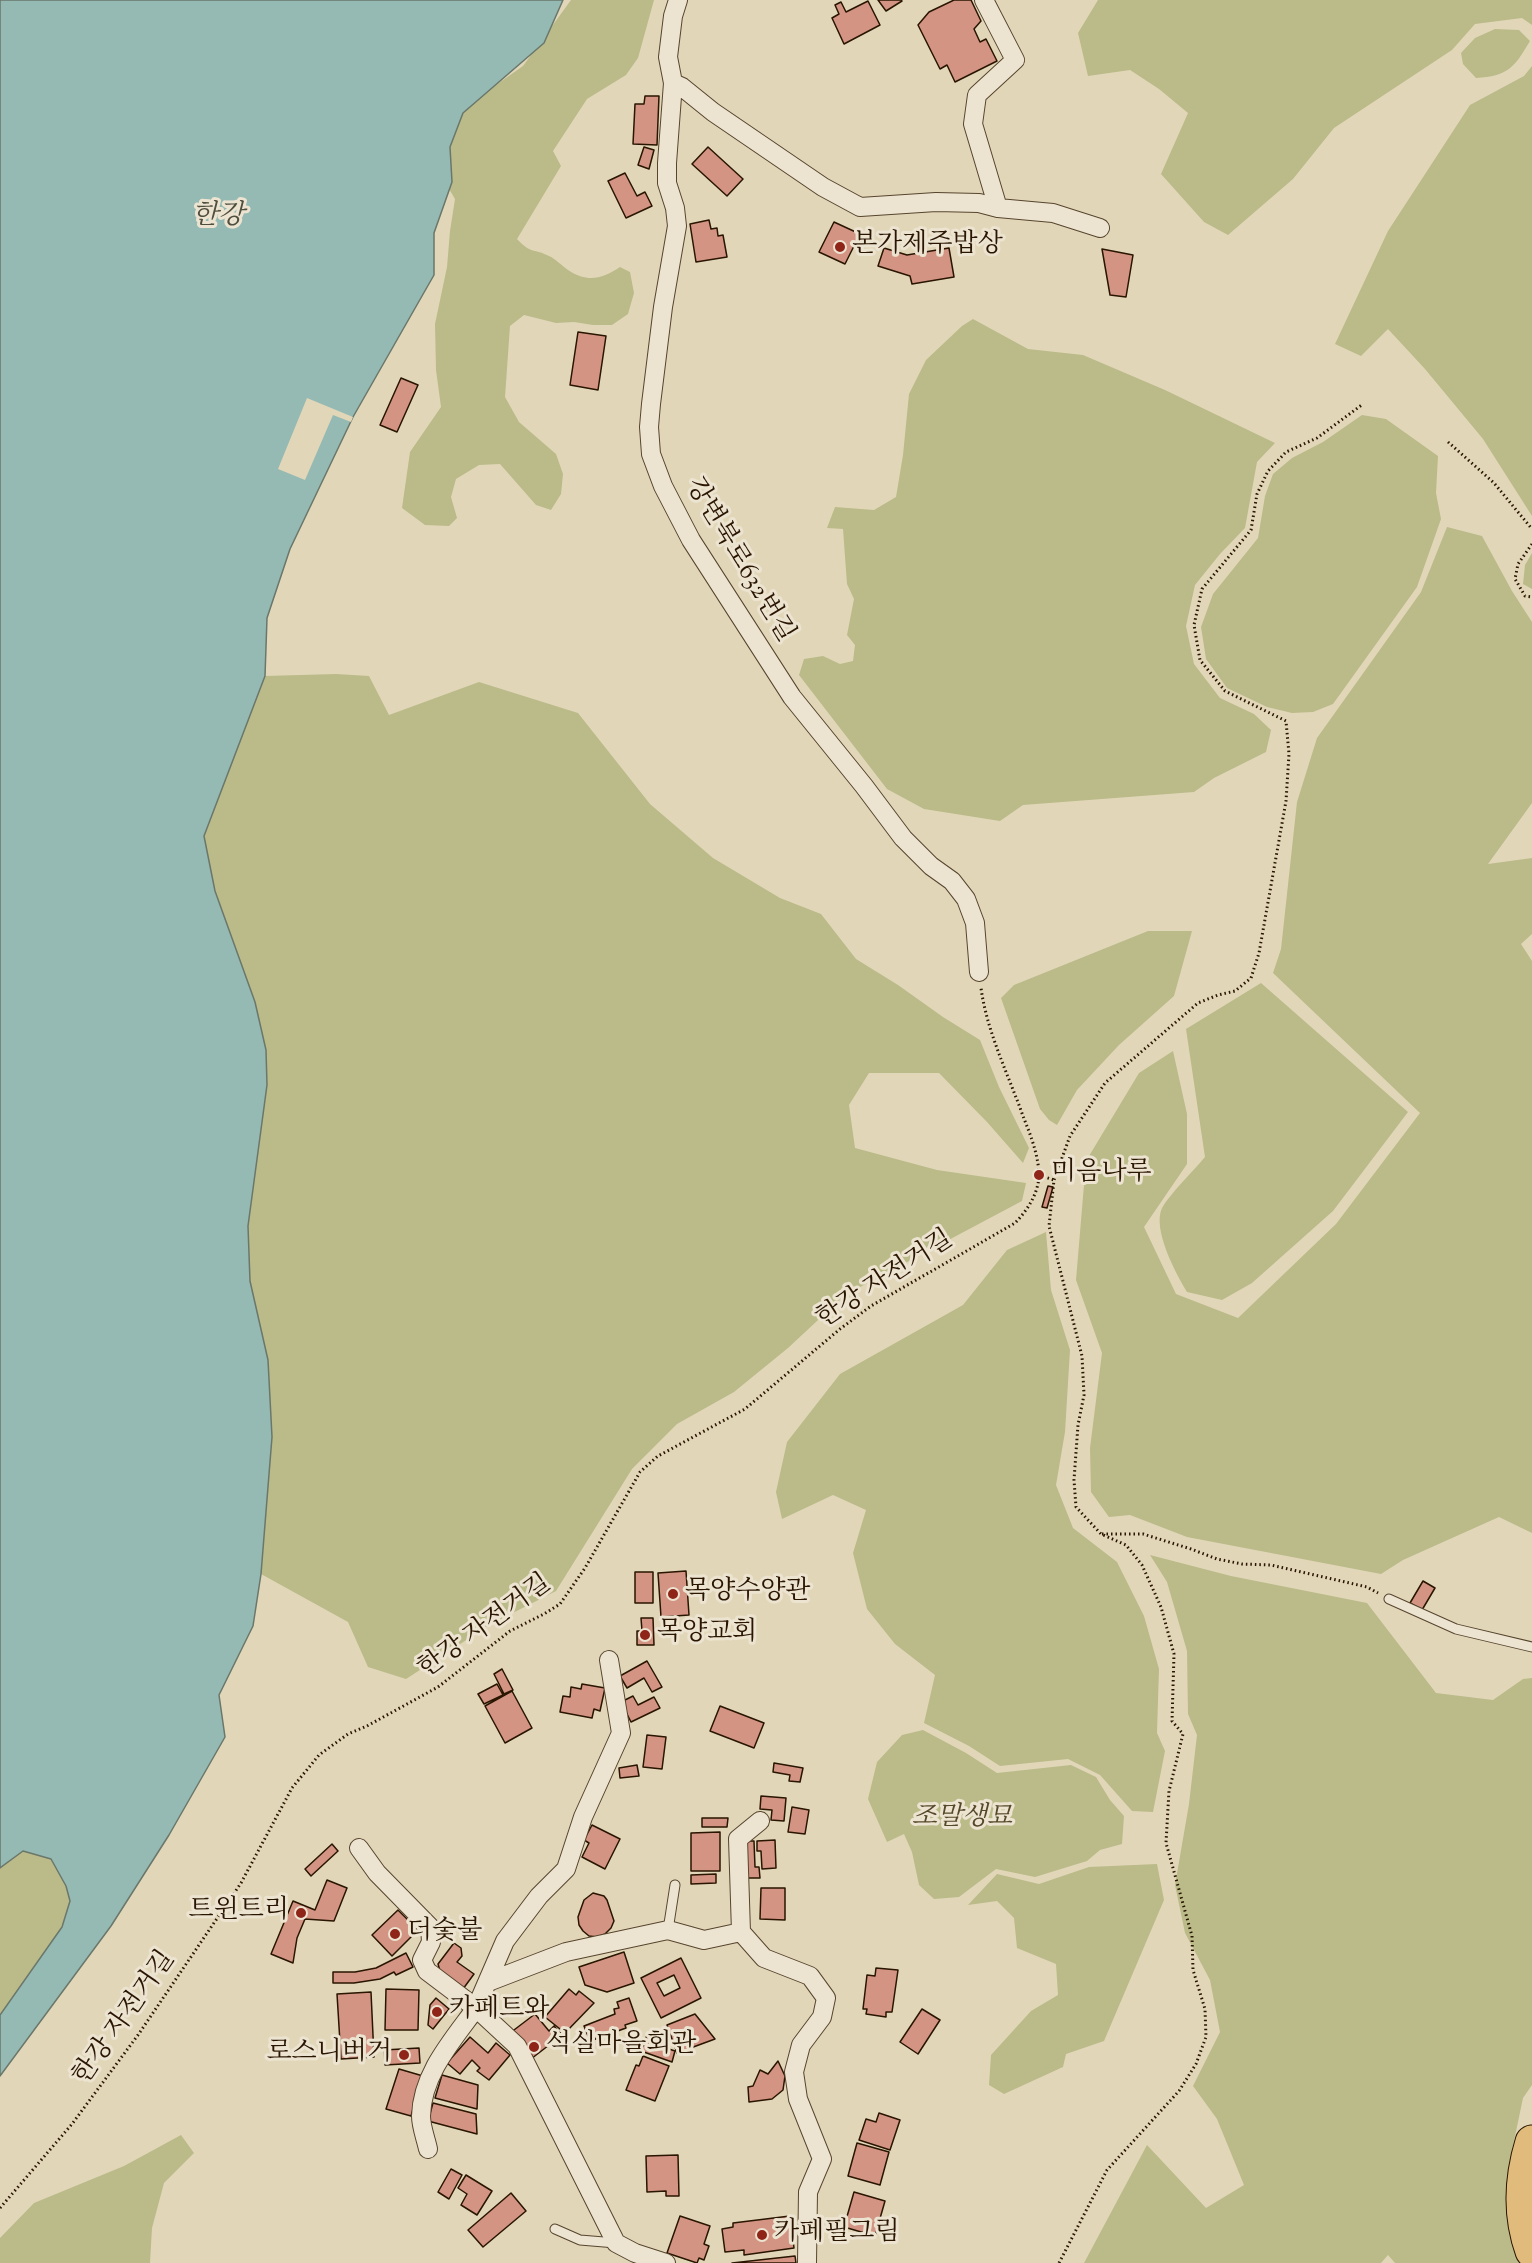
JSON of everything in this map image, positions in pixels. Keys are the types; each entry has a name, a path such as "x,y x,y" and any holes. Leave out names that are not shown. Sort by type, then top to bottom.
{"highway":[{"path":"1532,2142 1525,2164 1523,2209 1526,2234 1532,2251"}],"street":[{"name":"강변북로632번길","path":"678,0 673,16 669,57 673,83 668,183 677,226 663,307 651,404 650,443 656,468 691,540 792,697 903,838 931,866 952,881 966,899 975,923 979,972"},
{"path":"984,0 1016,60 977,95 973,124 998,208"},
{"path":"673,83 682,87 713,112 823,187 860,207 936,202 979,203 998,208 1053,213 1100,228"},
{"path":"428,2149 421,2117 427,2082 441,2057 476,2008 505,1941 539,1896 566,1869 583,1817 621,1733 609,1660"},
{"path":"760,1821 738,1839 741,1932 764,1959 810,1976 826,1998 822,2017 801,2045 794,2072 798,2099 822,2159 808,2192 807,2263"},
{"path":"359,1848 377,1874 430,1927 431,1942 422,1960 427,1971 476,2008 517,2046 616,2243 635,2253 666,2263"},
{"path":"488,1982 566,1952 668,1930 704,1940 741,1932"}],"lane":[{"path":"1389,1599 1456,1629 1532,1647"},
{"path":"668,1930 675,1885"},
{"path":"555,2229 580,2240 616,2243"}],"path":[{"path":"1059,2263 1107,2170 1179,2091 1196,2064 1206,2037 1204,2008 1193,1970 1192,1936 1166,1843 1169,1791 1183,1734 1172,1721 1174,1654 1161,1607 1142,1565 1125,1545 1101,1534 1076,1507 1074,1480 1078,1425 1084,1395 1082,1356 1049,1226 1054,1180 1070,1136 1105,1083 1198,1003 1235,991 1251,978 1259,953 1286,801 1288,754 1286,721 1225,691 1200,660 1194,625 1202,589 1251,530 1257,494 1268,471 1286,452 1317,438 1363,404"},
{"path":"1448,442 1494,483 1532,529"},
{"path":"1532,544 1518,564 1515,579 1525,596 1532,597"},
{"name":"한강 자전거길","path":"0,2208 72,2124 138,2035 241,1883 292,1788 319,1755 348,1734 438,1687 510,1631 560,1604 585,1568 640,1472 658,1456 745,1409 840,1329 871,1306 1015,1223 1024,1214 1039,1175 1034,1147 986,1017 979,972"},
{"path":"1039,1175 1054,1180"},
{"path":"1101,1534 1143,1534 1217,1560 1271,1565 1367,1587 1389,1599"}],"green space":[{"path":"571,0 654,0 638,58 626,75 587,99 553,151 561,166 517,239 526,247 552,257 568,270 582,277 601,277 620,267 630,272 634,293 628,314 612,325 556,323 524,315 510,326 505,397 519,422 556,454 563,474 561,494 551,510 536,505 500,464 479,465 456,479 451,497 457,518 449,526 425,525 402,508 410,452 441,407 436,370 435,324 447,267 455,199 435,165 456,113 523,66"},
{"path":"1098,0 1532,0 1532,25 1522,18 1475,24 1452,50 1334,128 1293,179 1228,235 1204,222 1161,174 1188,113 1159,89 1130,70 1088,76 1078,33"},
{"path":"1495,29 1519,30 1530,41 1509,69 1496,75 1476,78 1463,64 1461,53 1475,38"},
{"path":"1532,66 1532,516 1483,439 1425,369 1388,329 1361,356 1335,344 1388,231 1470,105 1524,76"},
{"path":"973,319 1028,349 1083,355 1165,390 1275,443 1257,462 1245,528 1195,585 1186,626 1194,664 1220,698 1254,714 1271,730 1266,752 1214,778 1194,792 1023,805 1000,821 924,809 887,789 799,675 804,659 823,656 840,664 853,661 855,645 847,635 854,599 847,584 843,529 827,528 835,507 874,510 896,497 909,394 926,360 962,326"},
{"path":"1362,415 1386,419 1438,456 1436,493 1441,519 1417,587 1333,704 1313,712 1292,713 1267,707 1227,688 1206,659 1201,627 1213,594 1258,538 1265,496 1273,474 1292,458 1323,442"},
{"path":"1447,527 1482,536 1532,622 1532,803 1488,864 1532,858 1532,934 1521,944 1532,961 1532,1533 1499,1517 1403,1560 1381,1574 1187,1537 1130,1515 1109,1517 1091,1492 1090,1448 1102,1353 1076,1280 1086,1161 1139,1073 1173,1051 1187,1114 1187,1164 1144,1227 1176,1294 1238,1318 1336,1224 1420,1113 1273,973 1281,949 1297,802 1317,738 1421,592"},
{"path":"1532,553 1532,589 1523,584 1525,565"},
{"path":"336,674 369,676 389,715 479,682 578,713 650,804 713,858 780,898 821,914 856,959 980,1040 999,1087 1029,1148 1023,1163 939,1073 869,1073 849,1105 855,1148 937,1170 1026,1183 1022,1201 845,1295 788,1348 734,1392 677,1424 632,1469 556,1591 491,1624 406,1679 368,1667 348,1622 261,1574 272,1437 268,1360 250,1281 248,1226 267,1085 266,1050 255,1002 215,891 203,836 265,676"},
{"path":"1148,931 1192,931 1174,996 1119,1045 1077,1090 1057,1125 1049,1120 1040,1109 1001,998 1014,985"},
{"path":"1261,983 1408,1112 1333,1211 1252,1283 1222,1300 1187,1292 1167,1251 1160,1227 1160,1217 1165,1203 1205,1157 1186,1029"},
{"path":"1046,1232 1051,1290 1070,1350 1065,1432 1056,1485 1073,1528 1117,1562 1144,1616 1159,1669 1157,1733 1165,1751 1153,1812 1132,1811 1100,1775 1068,1759 1000,1766 969,1746 924,1723 935,1675 895,1644 867,1609 853,1553 866,1510 833,1495 782,1519 776,1492 787,1442 840,1374 963,1305 1007,1250"},
{"path":"1150,1555 1231,1576 1367,1603 1436,1693 1493,1700 1523,1679 1532,1678 1532,2085 1523,2098 1509,2165 1510,2230 1526,2263 1395,2263 1388,2255 1381,2263 1084,2263 1147,2145 1206,2208 1244,2185 1217,2119 1193,2086 1220,2032 1210,1980 1185,1933 1175,1885 1189,1804 1197,1735 1188,1714 1187,1651 1167,1582"},
{"name":"조말생묘","path":"923,1730 997,1773 1071,1765 1096,1777 1110,1800 1124,1816 1122,1844 1100,1850 1087,1861 1035,1877 996,1869 959,1897 934,1899 919,1885 912,1852 904,1834 887,1842 868,1799 877,1762 902,1735"},
{"path":"23,1851 51,1859 66,1885 70,1901 68,1912 52,1942 0,2015 0,1868"},
{"path":"1157,1864 1164,1900 1104,2041 1066,2054 1063,2067 1004,2094 989,2085 991,2055 1031,2011 1058,1995 1056,1964 1017,1948 1014,1918 997,1901 968,1905 997,1874 1039,1884 1089,1867"},
{"path":"181,2135 194,2153 164,2183 152,2228 150,2263 0,2263 0,2238 34,2203 124,2166"}],"water":[{"name":"한강","path":"0,0 563,0 544,43 463,113 450,147 452,182 434,233 434,275 353,417 290,549 267,618 265,676 204,836 215,891 255,1002 266,1050 267,1085 248,1226 250,1281 268,1360 272,1437 261,1574 253,1626 219,1695 225,1737 169,1835 111,1926 0,2076 0,2015 62,1927 70,1901 66,1886 51,1859 23,1851 0,1868"}],"pier":[{"path":"307,398 353,417 351,422 333,415 305,480 278,469"}],"building":[{"path":"878,0 901,0 902,1 886,11"},
{"path":"954,0 971,0 981,21 974,29 980,42 986,39 997,61 955,82 947,65 940,69 918,25 929,12"},
{"path":"868,1 880,25 844,44 832,18 839,14 835,5 841,2 846,12"},
{"path":"645,96 659,96 657,145 633,144 635,104 644,104"},
{"path":"644,147 654,150 649,169 638,165"},
{"path":"708,147 743,179 727,196 692,164"},
{"path":"625,173 637,196 645,192 652,206 626,218 608,181"},
{"path":"709,220 711,229 717,228 718,236 723,235 727,257 696,262 690,224"},
{"path":"834,222 860,234 845,264 819,252"},
{"path":"884,248 907,255 949,248 954,277 912,284 910,276 878,266"},
{"path":"1102,249 1133,255 1126,297 1110,295"},
{"path":"578,332 606,336 598,390 570,385"},
{"path":"401,378 418,385 397,432 380,425"},
{"path":"1048,1186 1053,1187 1047,1208 1042,1207"},
{"path":"686,1571 689,1615 661,1617 658,1573"},
{"path":"635,1572 653,1572 653,1603 635,1603"},
{"path":"1423,1581 1435,1588 1422,1610 1410,1603"},
{"path":"641,1618 653,1618 654,1645 637,1645 637,1631 642,1631"},
{"path":"647,1661 662,1687 652,1692 644,1678 627,1688 620,1676"},
{"path":"502,1669 513,1690 504,1694 494,1674"},
{"path":"497,1684 503,1695 484,1704 478,1694"},
{"path":"582,1684 605,1688 600,1711 594,1709 592,1718 560,1712 563,1696 570,1697 571,1687 581,1689"},
{"path":"512,1691 532,1728 505,1743 485,1706"},
{"path":"633,1696 638,1705 654,1697 660,1708 631,1722 621,1702"},
{"path":"720,1706 764,1723 754,1748 710,1731"},
{"path":"647,1735 666,1737 662,1769 643,1767"},
{"path":"774,1763 803,1768 800,1782 789,1781 790,1775 773,1772"},
{"path":"637,1765 639,1776 620,1778 619,1768"},
{"path":"761,1796 786,1798 784,1821 771,1820 772,1810 760,1809"},
{"path":"792,1807 809,1810 805,1834 788,1832"},
{"path":"702,1818 728,1818 727,1827 702,1827"},
{"path":"592,1825 620,1839 605,1869 582,1857 589,1843 584,1840"},
{"path":"720,1832 720,1871 691,1871 691,1833"},
{"path":"775,1840 776,1868 762,1869 761,1851 757,1851 757,1841"},
{"path":"744,1841 754,1841 755,1867 759,1867 760,1878 744,1878"},
{"path":"332,1844 338,1851 311,1876 305,1869"},
{"path":"716,1874 716,1883 691,1884 691,1875"},
{"path":"327,1880 347,1888 334,1921 305,1919 297,1938 293,1963 271,1954 293,1901 315,1910"},
{"path":"761,1888 785,1888 785,1920 760,1919"},
{"path":"593,1893 604,1896 607,1900 614,1921 605,1934 597,1937 589,1936 583,1931 578,1917 584,1900"},
{"path":"398,1910 418,1930 392,1956 372,1935"},
{"path":"454,1943 461,1948 462,1956 457,1962 474,1974 463,1989 440,1971 438,1964"},
{"path":"624,1952 634,1983 607,1992 585,1985 579,1967"},
{"path":"406,1953 413,1967 396,1975 394,1972 380,1979 333,1983 333,1972 355,1972 376,1968"},
{"path":"681,1958 701,1998 661,2018 641,1978","holes":["674,1975 680,1988 664,1996 657,1983"]},
{"path":"876,1968 898,1970 892,2012 886,2012 886,2017 866,2014 867,2009 863,2009 867,1975 875,1976"},
{"path":"386,1989 419,1990 418,2030 385,2030"},
{"path":"569,1989 576,1995 579,1991 594,2003 565,2033 545,2017"},
{"path":"371,1992 374,2057 341,2059 337,1994"},
{"path":"436,1998 449,2009 433,2029 428,2025 430,2005"},
{"path":"629,1998 637,2021 625,2025 626,2028 590,2041 584,2026 615,2014 614,2009 619,2008 617,2002"},
{"path":"922,2009 940,2020 918,2054 900,2042"},
{"name":"석실마을회관","path":"535,2014 549,2031 554,2026 562,2035 531,2059 510,2033"},
{"path":"695,2014 715,2039 677,2053 667,2025"},
{"path":"647,2035 668,2042 666,2048 675,2051 672,2062 641,2051"},
{"path":"470,2037 488,2053 496,2043 510,2055 489,2080 477,2071 480,2068 472,2060 460,2074 447,2063"},
{"path":"419,2048 420,2063 385,2065 384,2050"},
{"path":"643,2056 669,2066 655,2101 626,2090 636,2065 639,2066"},
{"path":"778,2061 785,2076 783,2090 772,2099 749,2102 748,2087 753,2086 760,2070 768,2074"},
{"path":"399,2069 423,2076 411,2116 386,2109"},
{"path":"442,2075 478,2085 477,2109 435,2098"},
{"path":"433,2103 476,2114 477,2134 428,2121"},
{"path":"879,2113 900,2120 890,2150 859,2140 866,2119 876,2122"},
{"path":"857,2143 889,2152 880,2185 848,2176"},
{"path":"678,2155 679,2196 666,2196 666,2191 647,2192 646,2156"},
{"path":"451,2169 462,2175 449,2199 438,2192"},
{"path":"466,2175 492,2191 477,2215 461,2205 467,2194 458,2188"},
{"path":"854,2192 885,2201 875,2236 844,2227"},
{"path":"511,2193 526,2211 483,2247 468,2230"},
{"path":"680,2216 710,2226 704,2244 709,2246 704,2260 699,2258 697,2263 667,2253"},
{"path":"790,2216 794,2248 744,2255 744,2250 725,2252 722,2229 733,2227 733,2223"},
{"path":"795,2256 796,2263 732,2263"}],"place":[{"name":"본가제주밥상","path":"840,247"},
{"name":"미음나루","path":"1039,1175"},
{"name":"목양수양관","path":"673,1594"},
{"name":"목양교회","path":"645,1635"},
{"name":"트윈트리","path":"301,1913"},
{"name":"더숯불","path":"395,1934"},
{"name":"카페트와","path":"437,2012"},
{"name":"석실마을회관","path":"534,2047"},
{"name":"로스니버거","path":"404,2055"},
{"name":"카페필그림","path":"762,2235"}]}
